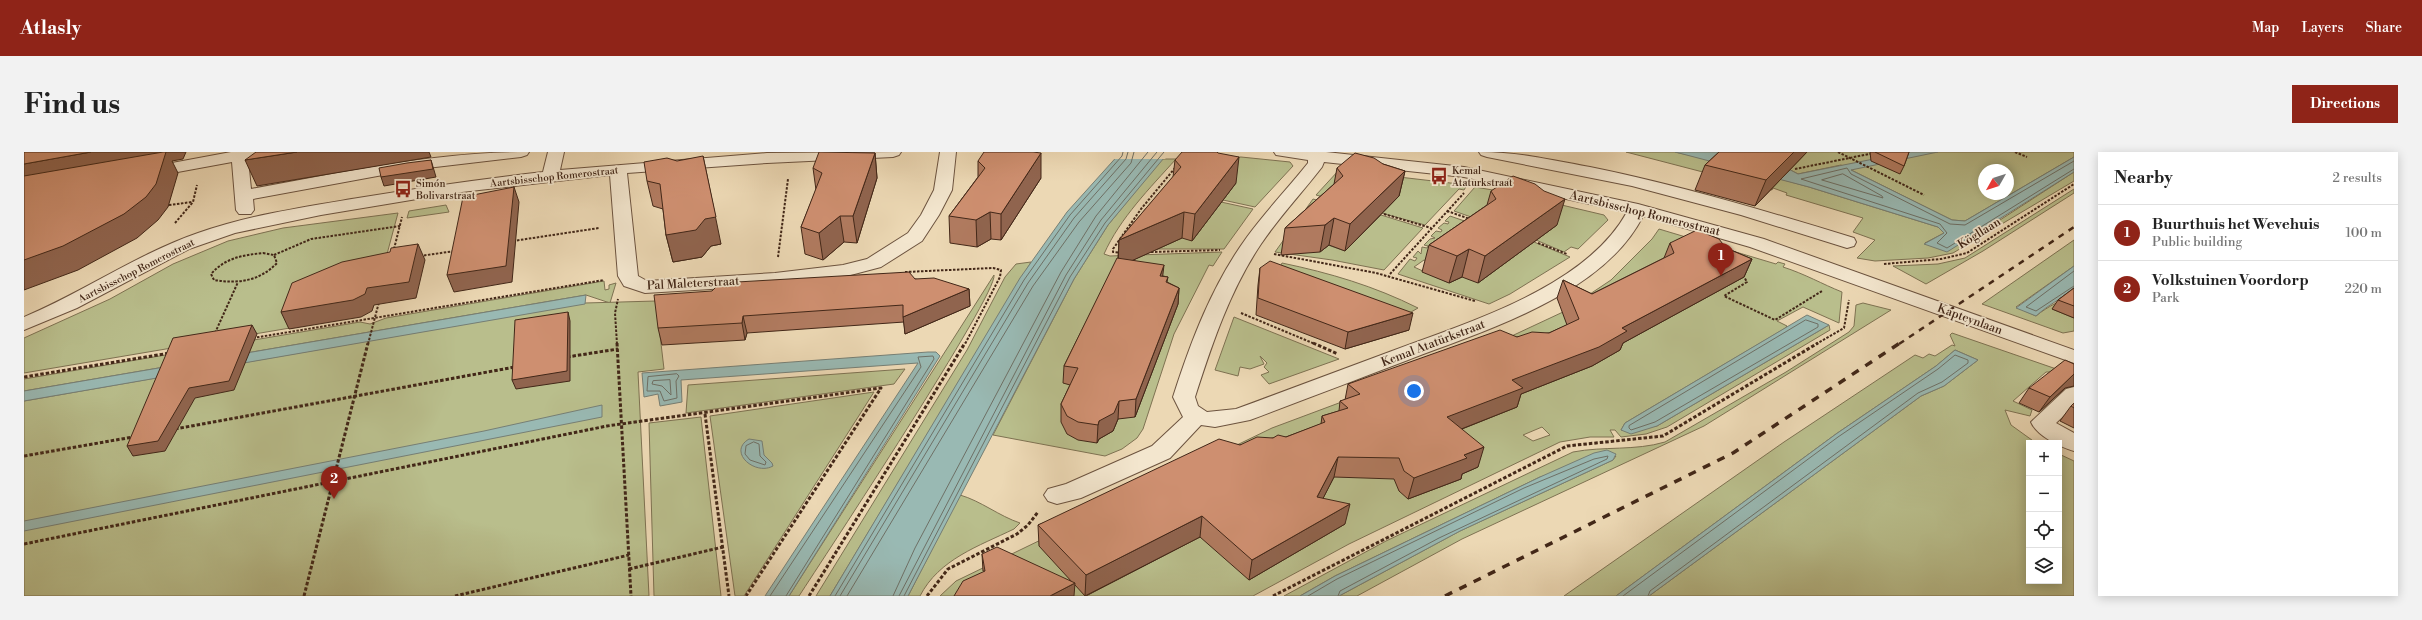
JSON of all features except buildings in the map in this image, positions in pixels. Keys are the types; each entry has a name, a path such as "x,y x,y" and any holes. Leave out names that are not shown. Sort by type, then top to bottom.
{"street":[{"path":"132,175 239,154 262,152"},
{"path":"243,196 410,166 521,152"},
{"path":"551,174 556,152"},
{"name":"Aartsbisschop Romerostraat","path":"24,324 98,290 182,245 247,224 400,197 551,174 790,156 893,152"},
{"name":"Pal Maleterstraat","path":"628,276 631,282 645,287 775,279 843,271 874,263 916,237 943,190 948,152"},
{"name":"Aartsbisschop Romerostraat","path":"1282,152 1464,172 1638,209 1757,243 1865,281"},
{"path":"1491,177 1494,153 1634,181 1747,211 1846,242"},
{"path":"239,154 247,224"},
{"path":"1057,496 1072,492 1161,452 1196,417 1186,409 1184,397 1206,328 1245,252 1274,214 1316,164 1316,155"},
{"path":"618,168 628,276"},
{"name":"Kemal Atatürkstraat","path":"1196,417 1209,420 1242,415 1507,315 1546,295 1589,266 1621,238 1638,209"},
{"name":"Kapteynlaan","path":"1865,281 2072,354"},
{"path":"2074,394 2043,422 2045,427 2074,443"}],"path":[{"path":"1838,152 1924,195"},
{"path":"1795,168 1879,152"},
{"path":"2015,152 2027,157"},
{"path":"775,279 790,156"},
{"path":"1125,253 1112,252 1141,209 1179,164"},
{"path":"1390,274 1471,186 1462,181 1464,172"},
{"path":"170,226 192,202 198,181"},
{"name":"Kögllaan","path":"1865,281 1875,270 1885,264 1933,260 1967,253 2074,184"},
{"path":"169,205 192,202"},
{"path":"1447,211 1476,222"},
{"path":"1384,214 1431,228"},
{"path":"507,242 622,224"},
{"path":"274,255 277,263 268,272 251,280 238,282 214,280 211,274 218,266 238,256 263,253 274,255 311,239 400,226 392,254"},
{"path":"414,257 460,250"},
{"path":"1149,252 1225,250 1309,258 1390,274 1477,302 1507,315"},
{"path":"809,596 965,344 1000,277 1001,270 993,268 892,272 884,271 874,263"},
{"path":"248,339 628,276"},
{"path":"628,276 616,303 631,596"},
{"path":"1743,276 1747,282 1724,296 1775,320 1825,289"},
{"path":"212,338 238,282"},
{"path":"304,596 356,396 380,296"},
{"path":"1218,304 1370,367"},
{"path":"1273,596 1567,446 1650,439 1663,436 1844,328"},
{"path":"562,358 618,349"},
{"path":"24,377 177,352"},
{"path":"170,430 516,367"},
{"path":"24,544 334,480 621,424 705,414 881,388 746,596"},
{"path":"705,414 729,596"},
{"path":"24,456 140,436"},
{"path":"927,596 948,569 1016,534 1028,525 1041,508 1057,496"},
{"path":"630,569 723,548"},
{"path":"455,596 629,555"}],"green space":[{"path":"1626,152 1675,152 1716,161 1809,187 1938,227 1944,233 1925,243 1980,233 2074,172 2074,181 1953,253 1928,258 1875,261 1857,258 1875,240 1853,232 1863,218 1786,195 1787,193 1773,188 1772,190"},
{"path":"1756,152 2074,152 2074,157 2014,192 2014,164 1978,164 1978,200 2001,200 1965,221 1952,220 1841,165 1798,174"},
{"path":"1241,157 1290,162 1293,166 1255,207 1223,200 1217,158"},
{"path":"1162,159 1176,159 1146,192 1127,216 1118,228 1104,254 1110,256 1222,252 1213,266 1209,265 1174,334 1143,429 1137,438 1122,449 1105,456 993,435 1074,279 1108,225"},
{"path":"1339,170 1467,185 1464,190 1459,189 1425,225 1316,195"},
{"path":"1475,187 1516,194 1491,224 1454,211"},
{"path":"2074,189 2074,193 1983,251 1926,284 1893,266 1938,264 1965,258"},
{"path":"1532,198 1604,215 1608,220 1578,249 1571,247 1564,252 1536,240"},
{"path":"1313,199 1335,205 1328,245 1345,251 1381,215 1423,228 1384,270 1332,260 1275,252"},
{"path":"1221,202 1253,209 1224,249 1157,249"},
{"path":"446,205 449,212 407,218 409,211"},
{"path":"398,213 372,310 290,328 24,373 24,338 110,299 173,264 228,241 283,228"},
{"path":"1450,216 1485,228 1434,264 1424,260 1414,267 1447,282 1534,242 1570,257 1510,294 1489,304 1398,274 1410,259 1415,261 1417,258 1413,257 1418,251 1421,254 1422,247 1427,248 1428,246 1424,245 1430,239 1435,238 1431,236 1436,231 1441,232 1442,230 1438,228 1444,223 1448,224 1449,222 1445,221"},
{"path":"1659,229 1776,264 1778,262 1785,264 1783,267 1842,292 1839,323 1803,307 1777,321 1787,326 1784,329 1625,423 1621,430 1657,426 1829,325 1830,330 1667,427 1646,434 1621,437 1615,430 1610,430 1614,437 1590,437 1560,442 1349,544 1253,596 940,596 956,581 1272,428 1486,348 1563,312 1611,280 1652,239","holes":["1542,427 1550,435 1533,441 1523,435"]},
{"path":"2074,240 2074,266 2016,307 2036,316 2050,306 2074,293 2052,309 2074,318 2074,331 2063,333 1982,304"},
{"path":"1031,262 830,596 816,596 967,350 1005,277 1016,264"},
{"path":"1282,263 1352,281 1385,293 1418,308 1392,323 1273,280"},
{"path":"994,275 988,293 969,328 907,429 799,596 789,596"},
{"path":"604,281 605,290 609,289 609,285 616,283 610,303 586,295 24,391 24,379 360,322 370,324 386,318"},
{"path":"656,301 664,369 638,372 649,596 24,596 24,401 585,303"},
{"path":"1863,303 1891,310 1704,426 1462,539 1357,596 1339,596 1460,531 1613,460 1616,456 1540,477 1335,576 1300,596 1284,596 1386,541 1573,452 1596,449 1642,447 1665,442 1786,372 1849,332 1854,326 1856,305"},
{"path":"1234,317 1339,359 1269,384 1261,375 1269,372 1264,367 1267,363 1260,356 1264,364 1250,369 1240,367 1238,376 1215,370"},
{"path":"1952,333 2065,372 2046,372 2013,401 2032,410 2030,416 2005,410 2011,425 2032,440 2026,440 2026,584 2062,584 2062,455 2074,461 2074,596 1649,596 1921,396 1944,386 1978,360 1955,350 1936,366 1836,434 1616,596 1564,596 1784,442 1915,355 1923,358 1929,354 1935,356 1952,345 1955,346 1950,335"},
{"path":"905,369 894,384 686,413 688,385"},
{"path":"874,392 744,596 735,596 710,416"},
{"path":"701,417 721,596 654,596 649,423"},
{"path":"960,495 1020,523 1014,529 974,548 949,563 928,583 920,596 908,596"}],"water":[{"path":"1121,152 1169,152 1108,225 1074,279 908,596 830,596 1020,278 1067,212"},
{"path":"1675,152 1756,152 1798,174 1909,152 1938,152 1851,170 1952,220 1965,221 2001,200 2014,200 2014,192 2074,157 2074,172 1947,252 1924,244 1944,233 1938,227 1809,187"},
{"path":"2074,266 2074,289 2069,293 2036,316 2016,308"},
{"path":"586,295 585,304 24,401 24,391"},
{"path":"1807,315 1829,325 1657,426 1631,434 1621,430 1625,423"},
{"path":"1955,350 1978,360 1944,386 1921,396 1649,596 1616,596 1836,434 1936,366"},
{"path":"936,352 940,356 789,596 765,596 918,363 681,380 682,402 660,406 658,394 644,397 642,373"},
{"path":"602,405 602,417 24,531 24,521 484,431"},
{"path":"749,439 762,441 764,455 773,466 759,468 746,461 742,456 741,450 743,444"},
{"path":"1607,450 1616,454 1613,460 1460,531 1339,596 1300,596 1335,576 1540,477 1594,453"}],"pier":[{"path":"1118,152 1171,152 1165,159 1111,159"}],"railway":[{"path":"1899,344 2074,227"},
{"path":"1445,596 1733,453 1900,343"}],"place":[{"name":"Kemal Ataturkstraat","path":"1439,176"},
{"name":"Simón Bolivarstraat","path":"403,189"},
{"name":"Buurthuis het Wevehuis","path":"1721,276"},
{"name":"Volkstuinen Voordorp","path":"334,499"}]}
